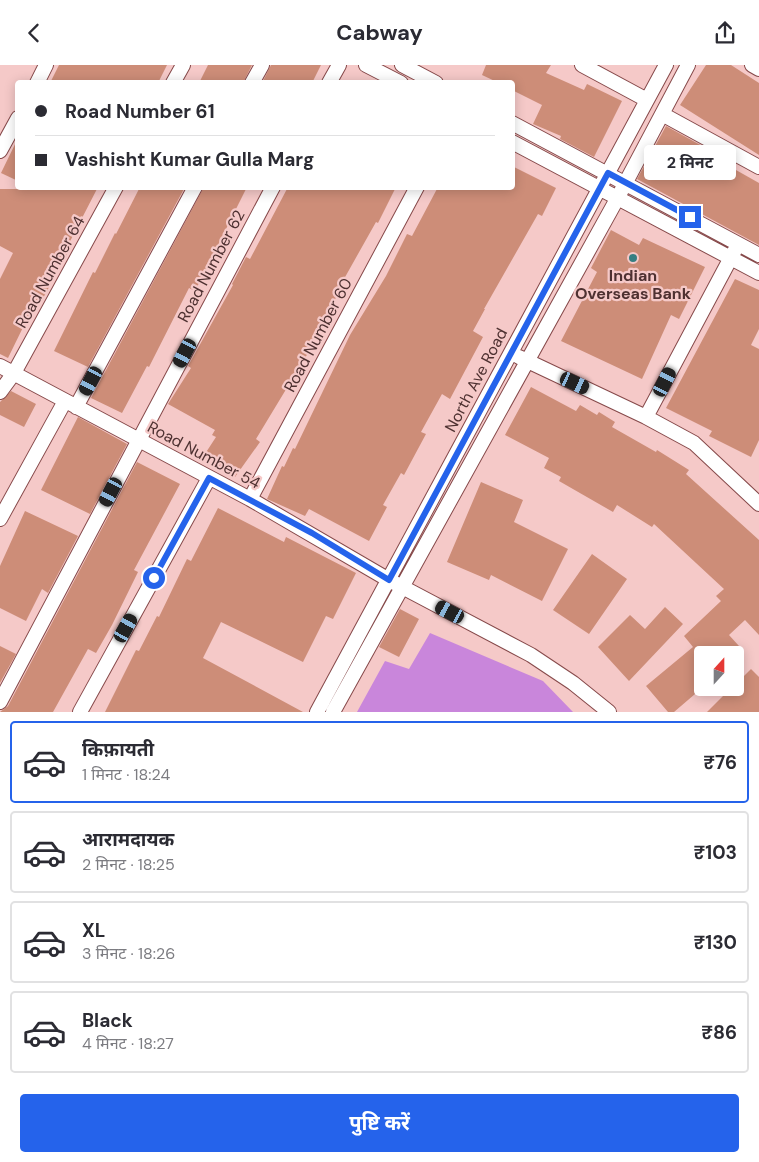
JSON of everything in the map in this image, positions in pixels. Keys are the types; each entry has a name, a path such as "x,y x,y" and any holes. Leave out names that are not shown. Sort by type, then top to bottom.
{"street":[{"path":"38,80 46,65"},
{"path":"175,80 183,65"},
{"path":"254,80 262,65"},
{"path":"331,80 339,65"},
{"path":"366,65 395,80"},
{"path":"402,65 430,80"},
{"path":"582,65 647,100"},
{"name":"North Ave Road","path":"317,712 666,65"},
{"path":"333,712 617,199 688,65"},
{"path":"752,65 759,69"},
{"path":"662,114 759,167"},
{"path":"0,151 15,124"},
{"path":"515,125 626,182 759,255"},
{"path":"515,144 759,273"},
{"name":"Road Number 64","path":"0,392 14,373 114,190"},
{"path":"0,519 70,404 193,190"},
{"name":"Road Number 62","path":"0,702 271,190"},
{"name":"Road Number 60","path":"250,499 415,190"},
{"path":"646,417 738,244"},
{"path":"511,352 646,417 694,443 758,499"},
{"name":"Road Number 54","path":"0,366 250,499 389,580 531,655 573,683 609,712"},
{"path":"80,712 209,478"}],"shaded area":[{"path":"430,633 543,681 573,712 357,712 385,661 409,669"}],"building":[{"path":"59,65 167,65 160,80 52,80"},
{"path":"208,65 252,65 244,80 200,80"},
{"path":"271,65 321,65 314,80 264,80"},
{"path":"486,65 551,65 546,73 584,90 587,84 622,101 594,157 560,139 561,136 533,124 542,105 515,92 515,80 493,80 482,75"},
{"path":"706,65 731,65 759,83 759,155 680,105"},
{"path":"666,126 722,157 720,161 759,183 759,245 637,179"},
{"path":"15,144 15,180 1,173"},
{"path":"515,168 556,188 542,216 538,214 484,309 473,331 483,337 450,399 442,394 421,432 426,434 404,475 401,473 383,505 387,507 369,541 309,509 305,516 267,499 282,466 284,467 293,448 295,449 350,335 386,276 407,234 412,236 436,190 515,190"},
{"path":"0,189 96,190 64,253 67,254 35,313 31,311 8,358 0,354 0,279 13,253 0,246"},
{"path":"138,190 183,190 88,367 54,351 93,272 95,273"},
{"path":"202,190 246,190 195,291 189,288 149,367 147,366 122,413 91,398"},
{"path":"286,190 394,190 378,223 376,222 335,295 337,296 324,318 328,320 256,439 260,442 235,477 203,457 216,437 212,435 215,430 168,404 191,368 188,366 233,285 246,257 250,259"},
{"path":"611,230 639,245 643,238 705,267 679,319 671,315 642,379 561,341 597,272 591,268"},
{"path":"735,279 759,290 759,329 751,345 759,349 759,440 751,457 709,436 712,431 666,408"},
{"path":"531,387 576,411 580,405 597,415 599,412 615,422 612,427 656,452 657,450 689,470 686,474 759,540 759,635 745,620 729,635 739,646 694,646 694,695 674,712 668,712 646,686 693,647 684,636 721,601 716,596 724,589 654,524 652,527 617,505 613,512 559,481 561,477 544,468 549,458 505,435"},
{"path":"11,391 36,404 24,427 0,415 0,402"},
{"path":"78,417 127,444 90,514 41,490"},
{"path":"137,462 180,484 134,570 138,572 112,625 96,653 88,649 53,712 0,712 8,706"},
{"path":"481,482 523,500 514,522 568,549 542,601 491,575 489,580 447,562"},
{"path":"218,508 284,542 286,537 356,573 333,619 326,616 303,662 221,622 203,658 303,712 105,712 136,650 139,651 157,616 159,617 187,559 191,561"},
{"path":"25,511 78,536 48,593 42,589 26,621 0,608 0,566"},
{"path":"592,554 627,579 589,634 553,610"},
{"path":"665,607 683,624 629,681 598,647 630,615 645,629"},
{"path":"400,609 419,619 399,657 379,647"},
{"path":"0,646 16,654 0,683"},
{"path":"751,669 759,677 759,712 707,712 723,696 744,696 744,676"}],"place":[{"name":"Indian Overseas Bank","path":"633,258"}],"route":[{"path":"154,578 209,478 312,533 389,580 608,173 690,217"}]}
